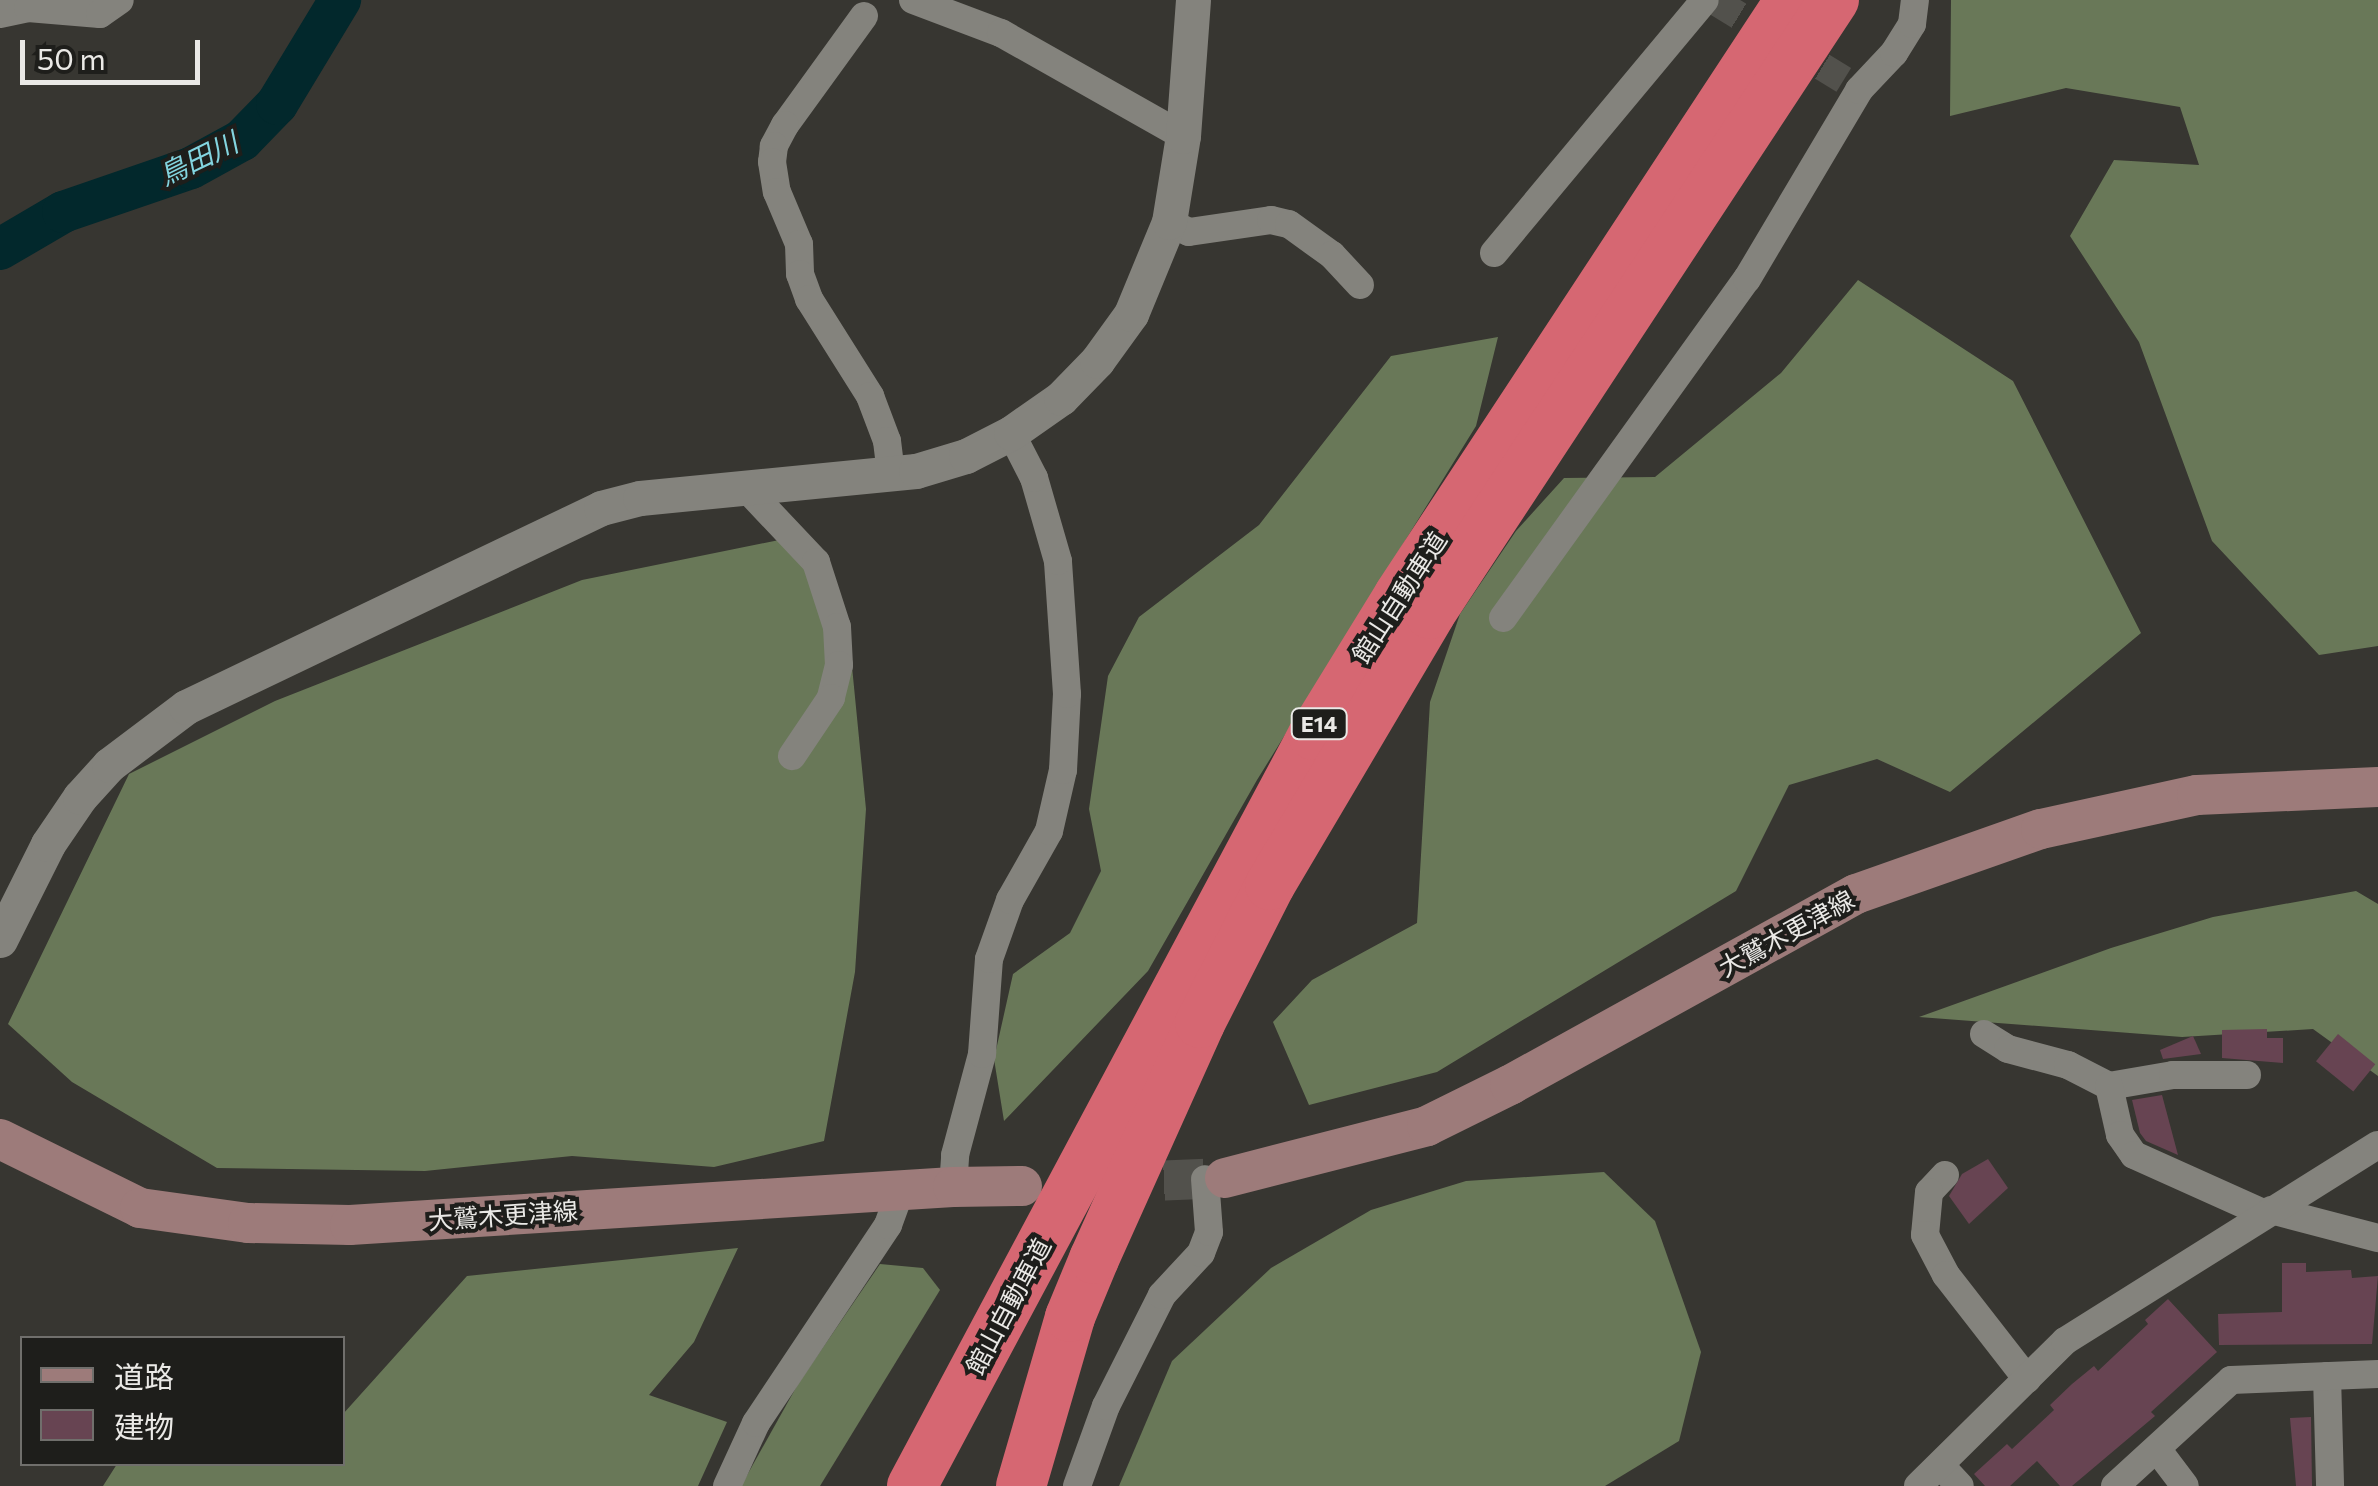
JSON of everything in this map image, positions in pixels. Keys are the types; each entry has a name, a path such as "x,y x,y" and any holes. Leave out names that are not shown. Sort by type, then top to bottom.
{"highway":[{"name":"館山自動車道","path":"912,1486 1313,734 1399,595 1790,0"},
{"name":"館山自動車道","path":"1021,1486 1088,1274 1200,1023 1270,885 1430,614 1785,81 1834,0"}],"main road":[{"name":"大鷲木更津線","path":"1215,1179 1427,1126 1510,1085 1856,894 2041,829 2197,795 2378,787"},
{"name":"大鷲木更津線","path":"0,1139 140,1208 248,1223 350,1225 953,1186 1022,1186"}],"street":[{"path":"0,14 28,8 100,14 120,0"},
{"path":"913,0 1001,32 1183,136"},
{"path":"0,940 48,844 80,797 109,766 186,708 601,508 640,498 891,475 966,456 1011,433 1061,398 1097,361 1131,314 1170,222 1183,136 1193,0"},
{"path":"1494,253 1711,0"},
{"path":"1503,618 1747,279 1851,85 1894,54 1912,24 1915,0"},
{"path":"864,16 786,124 774,146 772,162 777,192 799,244 800,274 809,299 870,396 886,441 891,475"},
{"path":"1170,222 1189,232 1271,220 1289,224 1332,255 1360,286"},
{"path":"953,1186 955,1155 982,1054 989,958 1010,900 1048,832 1063,770 1067,678 1058,561 1034,478 1011,433"},
{"path":"746,488 816,562 837,627 839,665 831,698 792,756"},
{"path":"1984,1034 2008,1049 2068,1066 2108,1086 2173,1076 2247,1075"},
{"path":"2108,1086 2120,1136 2134,1155 2268,1212 2378,1238"},
{"path":"1918,1486 1951,1476 2027,1379 2065,1341 2378,1145"},
{"path":"1944,1175 1929,1192 1924,1236 1946,1274 2027,1379"},
{"path":"1078,1486 1106,1406 1162,1296 1201,1253 1215,1179"},
{"path":"727,1486 756,1423 888,1225 901,1190"},
{"path":"2115,1486 2231,1380 2378,1374"},
{"path":"2327,1376 2330,1486"},
{"path":"2157,1449 2185,1486"}],"green space":[{"path":"1951,0 2378,0 2378,646 2319,655 2212,541 2139,342 2070,236 2114,160 2199,165 2180,107 2066,88 1950,116"},
{"path":"1858,280 2013,381 2141,633 1950,792 1877,759 1789,785 1736,891 1437,1072 1309,1105 1273,1022 1312,980 1417,923 1430,702 1460,614 1516,531 1564,478 1655,477 1781,373"},
{"path":"1498,337 1476,426 1257,780 1148,971 1004,1121 994,1059 1013,974 1070,933 1101,871 1089,809 1108,676 1139,617 1259,525 1391,356"},
{"path":"794,537 849,636 866,809 855,972 824,1141 714,1167 572,1156 425,1171 217,1168 72,1082 8,1024 129,774 275,701 582,580"},
{"path":"2356,891 2378,904 2378,1076 2313,1029 2182,1037 1919,1017 2111,948 2213,917"},
{"path":"1604,1172 1655,1221 1701,1352 1679,1441 1605,1486 1119,1486 1172,1361 1271,1268 1371,1210 1466,1181"},
{"path":"738,1248 694,1342 649,1395 727,1422 698,1486 103,1486 116,1466 345,1466 345,1412 467,1276"},
{"path":"880,1264 923,1268 940,1290 820,1486 741,1486 798,1384"}],"building":[{"path":"2267,1029 2267,1038 2283,1038 2283,1063 2222,1058 2222,1030"},
{"path":"2338,1034 2375,1064 2353,1091 2316,1061"},
{"path":"2193,1036 2201,1054 2163,1059 2160,1050"},
{"path":"2162,1095 2178,1155 2146,1141 2140,1133 2132,1100"},
{"path":"1988,1159 2008,1188 1969,1224 1949,1196 1962,1174"},
{"path":"2282,1263 2306,1263 2306,1272 2351,1270 2352,1278 2378,1276 2372,1344 2219,1345 2218,1314 2282,1312"},
{"path":"2168,1299 2217,1352 2151,1412 2155,1416 2072,1486 2060,1486 2037,1461 2010,1486 1985,1486 1974,1474 2007,1444 2012,1449 2054,1410 2050,1405 2094,1366 2098,1371 2148,1324 2145,1320"},
{"path":"2311,1417 2312,1486 2296,1486 2290,1418"}],"waterway":[{"name":"鳥田川","path":"0,249 63,212 191,168 242,140 277,104 340,0"}],"tunnel":[{"path":"1715,1 1844,80"},
{"path":"1104,1183 1225,1178"}]}
